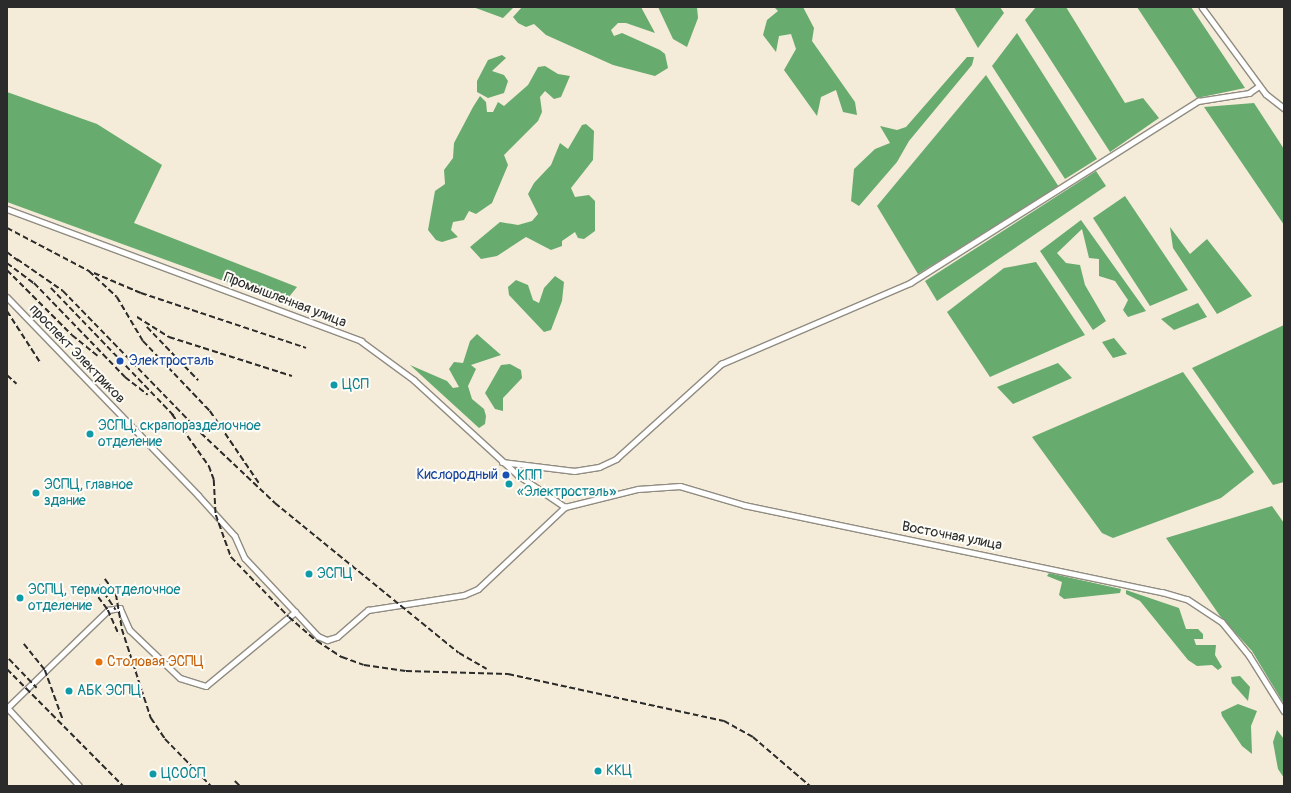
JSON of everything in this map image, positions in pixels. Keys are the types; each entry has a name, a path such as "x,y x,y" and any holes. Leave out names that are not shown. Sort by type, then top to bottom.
{"street":[{"path":"1202,7 1259,86 1284,108"},
{"path":"502,462 574,471 599,467 616,459 721,364 910,283 1198,100 1249,94 1259,86"},
{"name":"Промышленная улица","path":"7,209 361,341 414,380 502,462 518,475 565,507"},
{"name":"проспект Электриков","path":"7,297 210,507 236,536 245,558 318,636 327,640 337,637 368,610 464,595 489,580 565,507"},
{"name":"Восточная улица","path":"565,507 638,489 680,486 744,505 1162,592 1187,599 1222,622 1249,655 1284,711"},
{"path":"79,786 7,708 114,607 120,608 130,630 165,666 180,678 206,686 295,612"}],"green space":[{"path":"473,7 514,7 503,18"},
{"path":"522,7 641,7 655,33 626,23 618,23 611,30 614,36 622,33 660,50 665,54 668,68 655,76 613,65 546,35 534,24 526,27 518,23 513,17"},
{"path":"658,7 697,7 698,18 687,47 673,39"},
{"path":"774,7 803,7 814,28 812,41 855,102 857,115 843,112 836,90 821,97 817,116 784,70 796,49 791,34 779,36 776,52 763,35 767,20 778,11"},
{"path":"954,7 1000,7 1004,13 978,48"},
{"path":"1036,7 1066,7 1125,103 1143,98 1159,118 1110,152 1025,20"},
{"path":"1137,7 1191,7 1245,88 1197,98"},
{"path":"1017,33 1097,159 1065,179 992,66"},
{"path":"502,55 506,58 492,71 504,75 508,81 504,93 488,98 477,92 477,81 488,60"},
{"path":"967,57 974,57 972,65 909,141 897,162 859,206 851,201 854,169 875,149 890,143 880,126 897,130 906,127"},
{"path":"545,66 558,74 570,76 561,97 554,99 545,91 540,97 542,112 538,121 504,155 508,165 492,203 476,214 469,211 464,220 453,222 451,230 458,237 442,242 436,240 428,230 435,191 445,184 444,170 453,158 454,143 473,107 480,96 486,102 487,112 493,112 498,102 504,106 528,85 538,67"},
{"path":"986,75 1059,187 918,274 877,206"},
{"path":"7,92 97,124 162,165 134,223 297,287 284,303 7,202"},
{"path":"1254,103 1284,149 1284,225 1204,107"},
{"path":"586,124 594,131 593,160 571,188 575,197 589,195 595,201 595,231 584,239 578,238 575,232 562,241 562,246 551,250 526,237 497,256 481,259 470,247 500,222 518,225 532,221 538,214 528,194 534,183 551,165 560,143 568,149 582,125"},
{"path":"1096,171 1106,186 937,301 925,281"},
{"path":"1125,196 1188,290 1150,306 1093,218"},
{"path":"1081,220 1146,311 1128,317 1123,310 1128,300 1115,281 1099,276 1099,259 1089,258 1082,229 1057,253 1066,263 1080,265 1085,285 1106,321 1093,330 1040,251"},
{"path":"1170,227 1190,254 1207,239 1252,296 1217,314 1173,248"},
{"path":"1036,262 1085,335 990,377 947,312 1004,268"},
{"path":"555,276 564,282 562,301 551,330 544,332 509,295 508,287 516,280 528,285 533,300 539,303 544,288"},
{"path":"1198,303 1207,317 1174,330 1161,319"},
{"path":"1284,325 1284,482 1273,485 1192,368"},
{"path":"477,334 501,355 471,365 476,369 468,386 472,399 484,409 486,416 485,424 479,428 410,365 447,381 453,388 459,387 449,369 454,362 463,363 470,341"},
{"path":"1114,338 1127,354 1113,358 1102,342"},
{"path":"1058,363 1072,378 1013,404 997,387"},
{"path":"510,364 521,370 522,378 503,398 503,411 495,409 485,393 501,365"},
{"path":"1183,372 1254,472 1221,498 1113,538 1102,533 1032,437"},
{"path":"1272,506 1284,523 1284,704 1252,651 1220,616 1166,538"},
{"path":"1049,573 1121,589 1120,593 1064,599 1059,595 1062,582 1047,576"},
{"path":"1126,590 1179,608 1186,629 1198,629 1203,634 1203,639 1194,639 1196,645 1216,645 1215,655 1222,667 1218,670 1212,665 1197,666 1188,660 1140,601 1126,594"},
{"path":"1240,676 1250,687 1248,701 1232,683 1231,677"},
{"path":"1238,704 1257,711 1251,726 1252,754 1242,746 1222,716 1221,712"},
{"path":"1277,730 1284,739 1284,778 1278,769 1273,742"}],"railway":[{"path":"7,228 89,271 117,297 143,341 210,411 259,483"},
{"path":"7,252 20,262"},
{"path":"17,259 63,291 201,433 275,503 459,653 487,669"},
{"path":"7,263 34,283 125,377 148,395"},
{"path":"7,270 72,335 98,356"},
{"path":"94,273 141,293 306,348"},
{"path":"51,288 175,417"},
{"path":"7,311 40,362"},
{"path":"137,317 169,337 292,376"},
{"path":"147,327 198,380"},
{"path":"7,375 17,384"},
{"path":"172,414 209,466 214,480 216,515 231,557 289,617 317,641 342,657 364,665 406,671 508,674 724,721 753,737 810,786"},
{"path":"105,579 116,594 122,629 151,718 165,739 211,786"},
{"path":"99,585 116,610"},
{"path":"93,590 108,610 119,635"},
{"path":"24,644 45,670 63,720"},
{"path":"9,659 37,688"},
{"path":"7,669 123,786"},
{"path":"235,781 240,786"}],"place":[{"name":"Электросталь","path":"120,361"},
{"name":"ЦСП","path":"334,385"},
{"name":"ЭСПЦ, скрапоразделочное отделение","path":"90,434"},
{"name":"Кислородный","path":"506,475"},
{"name":"КПП «Электросталь»","path":"509,484"},
{"name":"ЭСПЦ, главное здание","path":"36,493"},
{"name":"ЭСПЦ","path":"309,574"},
{"name":"ЭСПЦ, термоотделочное отделение","path":"20,598"},
{"name":"Столовая ЭСПЦ","path":"99,662"},
{"name":"АБК ЭСПЦ","path":"69,691"},
{"name":"ККЦ","path":"598,771"},
{"name":"ЦСОСП","path":"153,774"}]}
